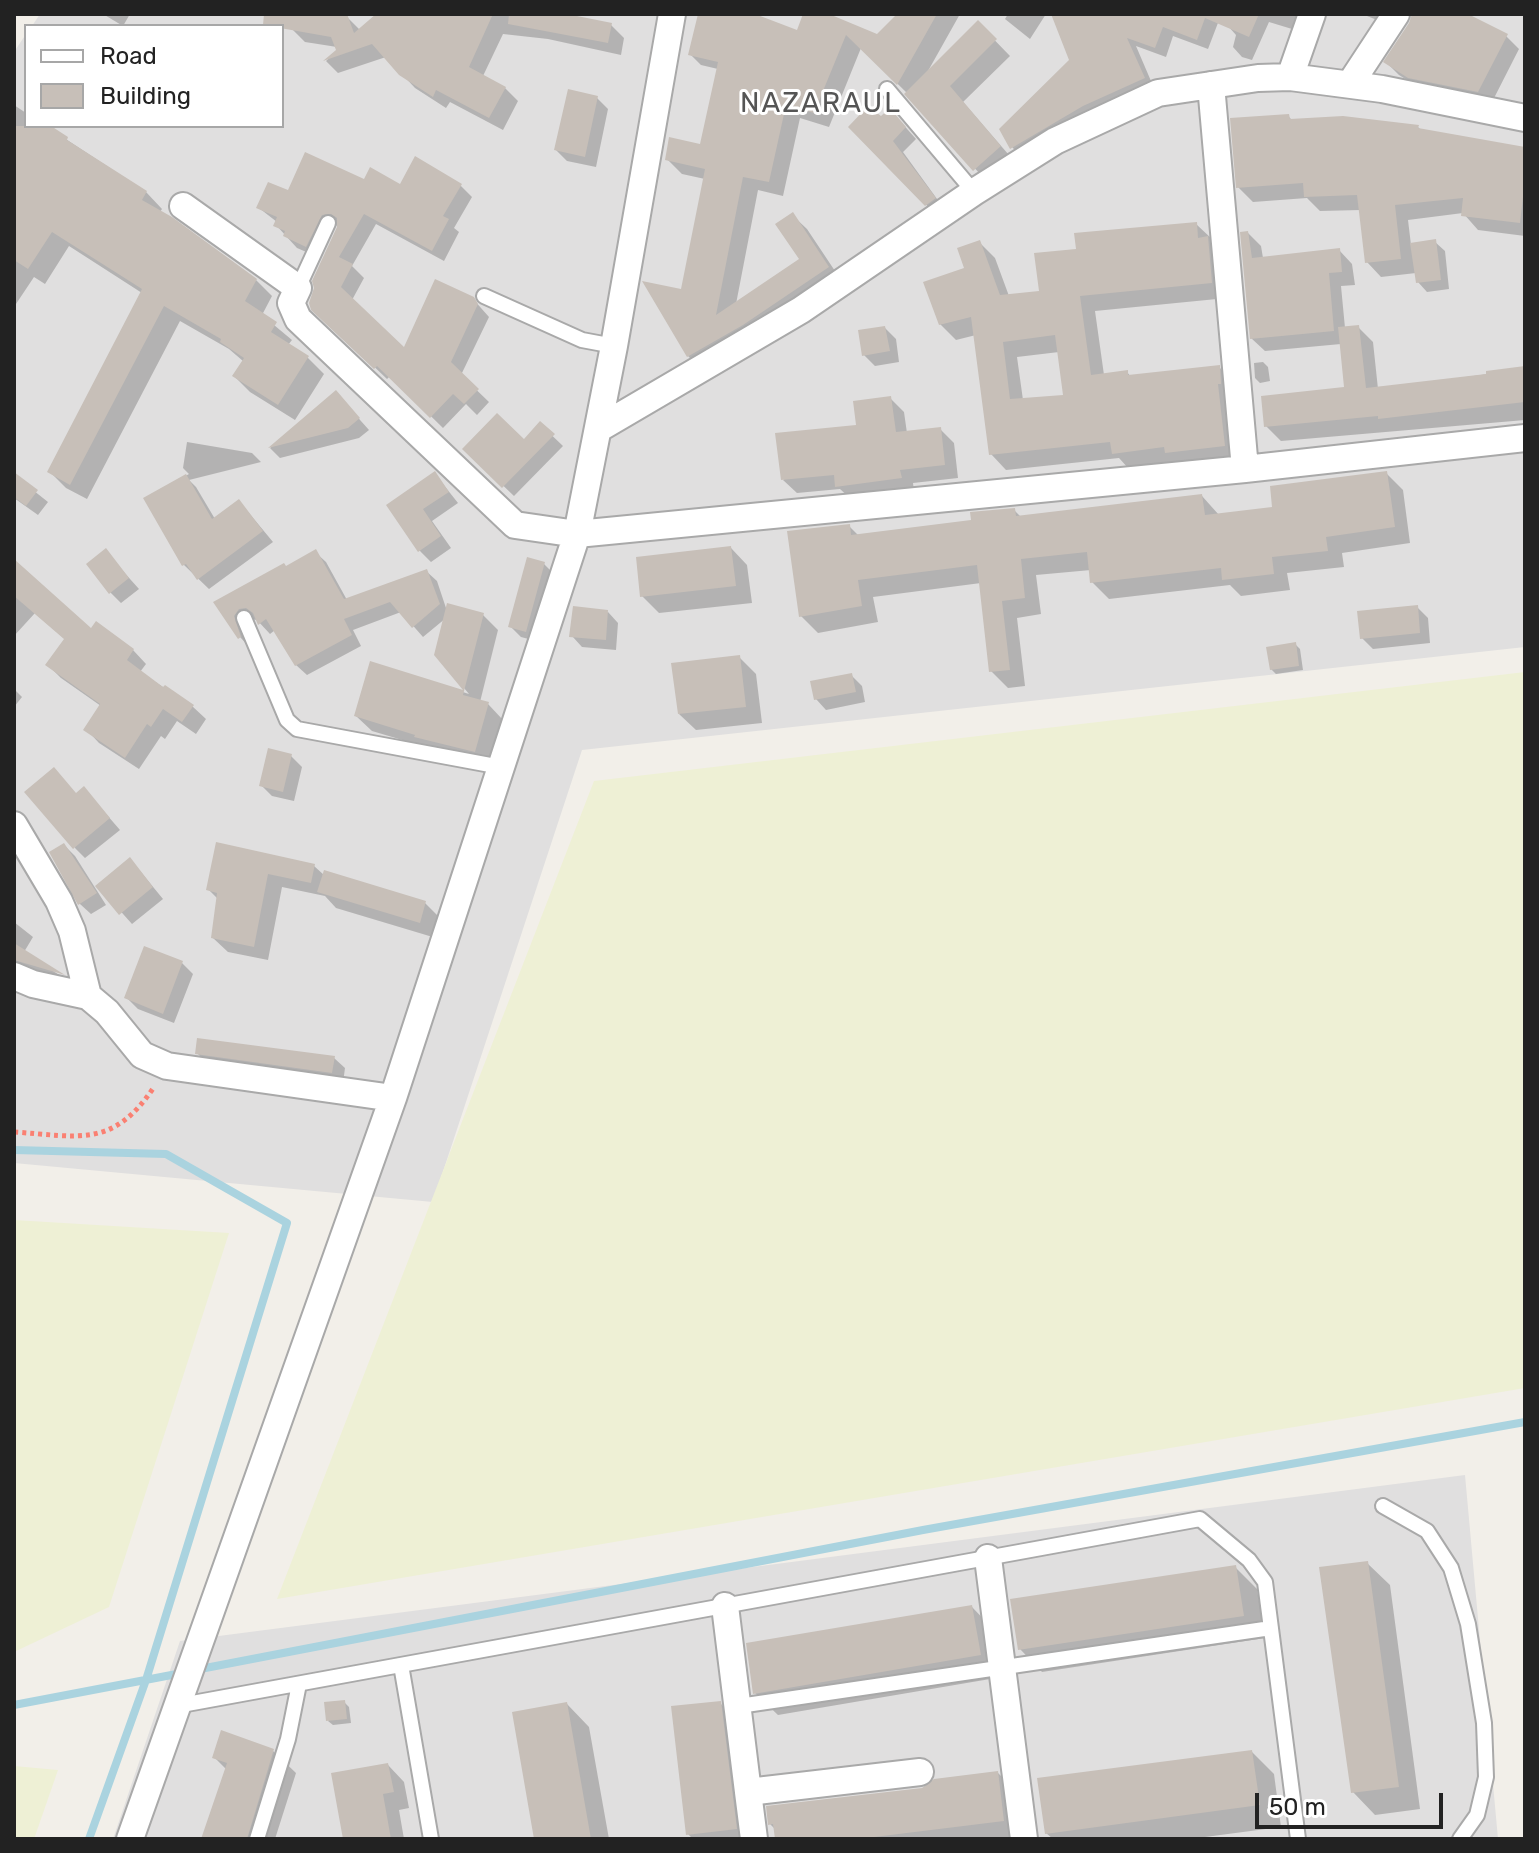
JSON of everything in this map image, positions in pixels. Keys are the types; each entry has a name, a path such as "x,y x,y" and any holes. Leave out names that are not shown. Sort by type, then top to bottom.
{"street":[{"path":"130,1839 393,1098 577,534 614,346 672,14"},
{"path":"1290,77 1312,14"},
{"path":"1350,84 1396,14"},
{"path":"598,429 801,310 974,192 1055,141 1158,93 1290,77 1350,84 1525,118"},
{"path":"1211,85 1245,469"},
{"path":"183,206 298,288 291,303 298,319 515,525 577,534 1245,469 1525,438"},
{"path":"14,825 59,901 72,931 88,996"},
{"path":"14,976 33,984 88,996 107,1012 142,1055 167,1066 393,1098"},
{"path":"988,1558 1024,1839"},
{"path":"725,1606 754,1839"},
{"path":"748,1792 920,1772"}],"lane":[{"path":"887,89 974,192"},
{"path":"298,288 328,223"},
{"path":"484,296 582,340 614,346"},
{"path":"244,618 287,720 297,729 501,767"},
{"path":"1383,1506 1427,1531 1451,1568 1468,1624 1484,1723 1486,1777 1477,1815 1460,1839"},
{"path":"179,1698 299,1684 1200,1519 1249,1560 1265,1582 1298,1839"},
{"path":"739,1706 1271,1628"},
{"path":"401,1665 431,1839"},
{"path":"257,1839 288,1739 299,1684"}],"path":[{"path":"14,1132 90,1137 120,1125 145,1100 167,1066"}],"shaded area":[{"name":"NAZARAUL","path":"40,14 1525,14 1525,647 582,750 433,1202 14,1163 14,52 24,37 24,128 284,128 284,24 33,24"},
{"path":"1465,1475 1498,1839 113,1839 180,1641"}],"green space":[{"path":"1525,672 1525,1388 277,1599 594,781"},
{"path":"14,1220 229,1233 109,1607 14,1652"},
{"path":"14,1766 58,1770 34,1839 14,1839"}],"building":[{"path":"264,14 347,14 354,33 376,14 493,14 469,67 506,87 489,118 436,90 433,97 399,75 372,44 323,61 336,50 331,37 284,29 284,24 263,24"},
{"path":"509,14 567,14 612,23 608,43 508,24"},
{"path":"698,14 755,14 797,30 803,14 829,14 877,34 897,14 937,14 897,85 846,35 814,113 786,105 769,182 743,177 716,315 799,259 775,224 793,212 829,267 743,325 687,357 642,281 681,289 705,169 665,160 669,137 700,144 718,62 688,55"},
{"path":"1051,14 1259,14 1249,37 1205,18 1197,40 1163,27 1155,48 1127,38 1145,78 1083,106 1010,149 999,129 1069,60"},
{"path":"1412,14 1468,14 1508,34 1478,92 1408,78 1383,62"},
{"path":"978,20 997,39 950,86 1001,146 973,171 904,94"},
{"path":"568,89 598,96 585,157 554,150"},
{"path":"868,106 881,116 890,108 906,127 893,141 936,198 925,206 848,127"},
{"path":"1289,114 1290,119 1343,116 1419,125 1418,128 1525,147 1520,223 1461,216 1463,198 1395,205 1401,259 1365,263 1357,195 1304,197 1303,183 1236,188 1230,118"},
{"path":"14,126 54,128 68,137 67,140 147,191 142,200 172,217 257,279 245,301 277,322 271,332 309,356 278,405 232,376 244,358 220,342 221,339 164,306 70,485 47,472 142,289 52,232 28,269 14,260"},
{"path":"305,152 364,179 370,167 400,184 415,156 462,184 443,216 449,219 432,251 364,214 339,257 353,264 341,287 404,347 435,279 474,297 478,304 451,362 479,389 464,404 453,394 430,418 377,366 374,369 311,310 312,281 337,227 337,218 331,214 322,215 306,247 283,236 285,231 273,226 277,217 256,208 268,182 288,190"},
{"path":"1197,222 1198,238 1208,236 1212,283 1080,296 1091,375 1128,370 1128,375 1220,365 1221,384 1218,384 1225,446 1165,453 1164,447 1112,454 1110,442 989,455 971,317 939,325 923,282 964,268 957,248 980,240 1000,295 1039,291 1034,253 1076,249 1074,233","holes":["1055,335 1063,395 1010,399 1003,342"]},
{"path":"1248,231 1252,258 1340,248 1342,272 1329,273 1334,331 1250,339 1240,232"},
{"path":"1436,239 1441,280 1416,283 1410,243"},
{"path":"1359,325 1366,388 1486,374 1486,371 1525,366 1525,402 1378,419 1378,416 1264,427 1261,396 1344,387 1338,327"},
{"path":"885,326 890,351 862,356 858,330"},
{"path":"336,390 360,418 348,428 268,448"},
{"path":"891,396 896,432 941,427 945,465 900,470 902,478 835,487 834,475 781,480 775,433 856,425 853,401"},
{"path":"497,413 524,439 540,421 555,434 502,488 462,449"},
{"path":"435,471 449,492 423,509 441,536 418,552 386,505"},
{"path":"1387,471 1395,527 1326,537 1328,551 1272,557 1274,574 1222,580 1221,568 1090,583 1087,552 1021,559 1025,598 1002,601 1010,670 989,672 977,565 858,580 862,606 799,617 787,531 850,524 851,535 971,520 970,512 1015,508 1016,516 1202,494 1205,515 1272,507 1270,486"},
{"path":"14,472 38,490 26,506 14,497"},
{"path":"186,474 212,519 239,499 263,531 197,580 186,564 182,566 143,498"},
{"path":"731,546 736,586 640,597 636,557"},
{"path":"106,548 129,578 109,594 86,564"},
{"path":"316,549 344,599 427,569 440,604 412,628 390,602 344,619 352,635 295,666 266,619 258,625 253,613 246,608 239,609 234,616 241,637 238,639 213,602"},
{"path":"527,557 545,562 526,632 508,627"},
{"path":"14,559 91,628 96,621 134,649 127,660 194,705 182,722 163,709 151,727 147,724 125,758 83,730 100,704 45,665 64,639 14,596"},
{"path":"447,603 484,613 463,695 489,702 475,752 414,737 354,716 370,661 463,690 434,655"},
{"path":"1418,605 1420,633 1360,639 1357,611"},
{"path":"573,606 608,610 606,640 569,637"},
{"path":"1296,642 1299,666 1270,670 1266,647"},
{"path":"740,655 746,707 678,714 671,663"},
{"path":"852,673 856,692 814,700 810,681"},
{"path":"268,748 292,754 283,792 259,786"},
{"path":"54,767 76,793 84,786 110,818 73,849 24,792"},
{"path":"216,842 315,864 311,883 268,874 254,947 211,938 217,893 206,890"},
{"path":"64,843 97,893 78,905 49,852"},
{"path":"130,857 153,887 119,915 95,886"},
{"path":"324,870 426,901 420,923 317,892"},
{"path":"14,943 65,975 14,960"},
{"path":"144,946 183,961 163,1014 124,998"},
{"path":"197,1038 335,1056 332,1073 195,1054"},
{"path":"1368,1561 1399,1787 1351,1793 1319,1567"},
{"path":"1236,1565 1244,1616 1018,1650 1010,1599"},
{"path":"972,1605 981,1655 753,1694 746,1643"},
{"path":"345,1700 347,1719 326,1721 324,1702"},
{"path":"721,1701 737,1829 686,1835 671,1706"},
{"path":"567,1702 591,1839 534,1839 512,1712"},
{"path":"221,1730 274,1749 247,1839 201,1839 227,1763 212,1758"},
{"path":"1252,1750 1260,1805 1045,1834 1037,1778"},
{"path":"388,1763 394,1792 383,1794 391,1839 343,1839 331,1773"},
{"path":"998,1771 1004,1821 858,1839 775,1839 773,1824 768,1825 766,1806 922,1788 934,1779"}],"waterway":[{"path":"14,1150 166,1154 287,1223 146,1680 89,1839"},
{"path":"195,1670 923,1530 1525,1422"},
{"path":"14,1705 182,1673"}],"district":[{"name":"NAZARAUL","path":"821,104"}]}
